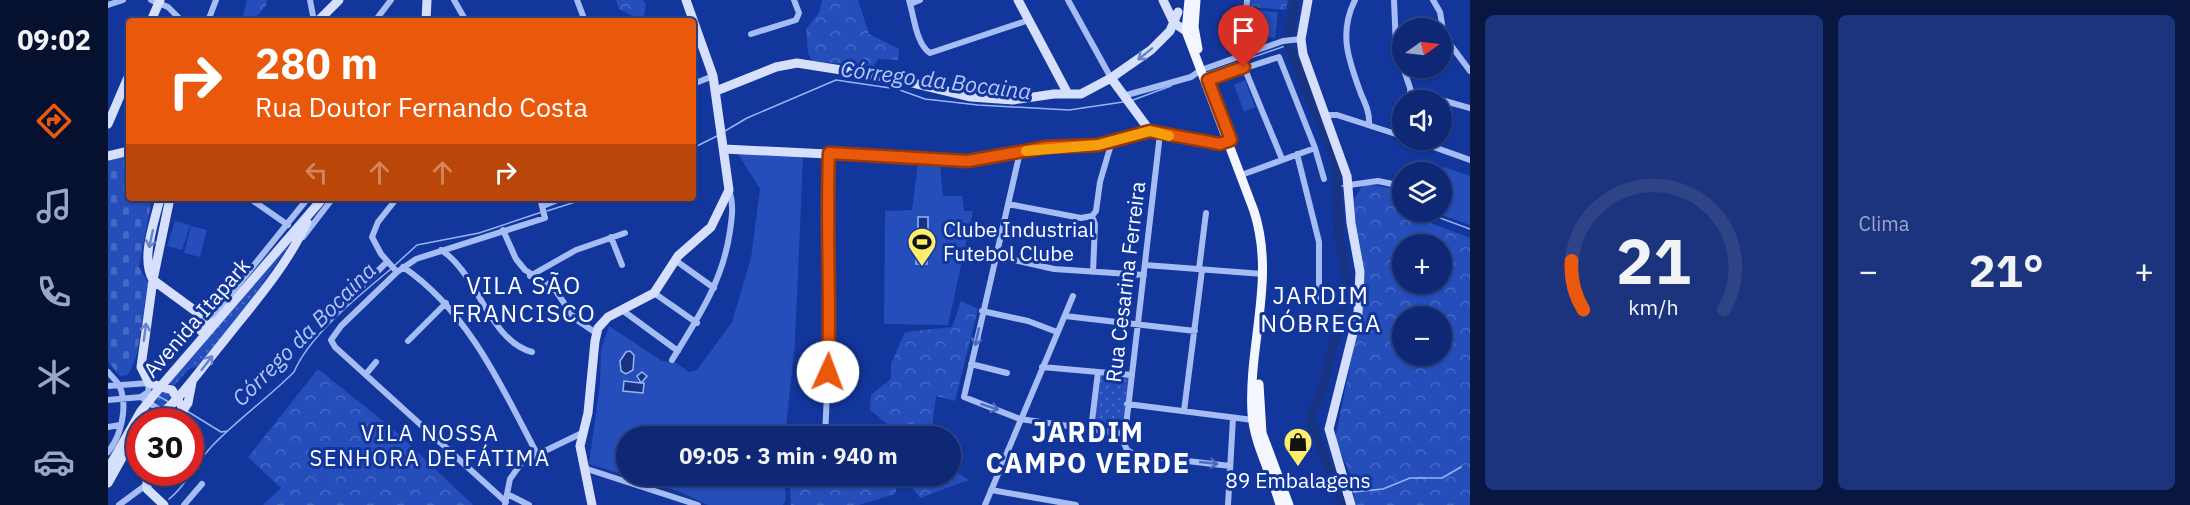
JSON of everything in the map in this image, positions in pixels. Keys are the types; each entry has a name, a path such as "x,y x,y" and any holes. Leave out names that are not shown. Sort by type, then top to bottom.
{"main road":[{"path":"1189,0 1182,13 1186,31 1229,140 1258,222 1264,250 1252,397 1253,420 1280,505"},
{"path":"1195,39 1196,0"},
{"path":"1182,13 1191,19 1204,74"},
{"path":"1229,140 1261,217 1268,251 1259,417 1262,432 1289,505"}],"street":[{"path":"108,5 123,0"},
{"path":"209,18 216,0"},
{"path":"309,0 315,18"},
{"path":"319,18 339,0"},
{"path":"377,18 391,0"},
{"path":"426,18 427,0"},
{"path":"454,0 464,18"},
{"path":"576,0 584,18"},
{"path":"686,0 692,18"},
{"path":"751,34 796,20 799,14 795,0"},
{"path":"920,0 909,2 927,52 933,53 1029,20"},
{"path":"1018,0 1068,94"},
{"path":"1068,0 1111,78 1143,122 1155,133"},
{"path":"716,92 776,67 797,63 892,78 970,97 1013,100 1086,92 1111,78 1151,50 1174,23 1182,13 1169,8 1163,0"},
{"path":"1163,0 1174,23 1186,31"},
{"path":"1243,56 1247,0"},
{"path":"1308,0 1298,40 1306,68 1349,184 1351,223 1360,272 1360,301 1329,429 1351,505"},
{"path":"1355,0 1347,22 1345,47 1368,112 1369,125"},
{"path":"1394,0 1396,46 1410,90"},
{"path":"1433,0 1440,12 1444,36 1470,71"},
{"path":"152,18 157,1 178,18"},
{"path":"672,360 698,323 726,258 733,207 713,76 696,28"},
{"path":"1204,74 1283,41 1298,40"},
{"path":"1126,99 1191,76 1244,67 1276,56 1280,59 1315,148 1324,179"},
{"path":"1244,67 1282,159"},
{"path":"696,83 713,76"},
{"path":"108,123 126,82"},
{"path":"1452,103 1470,108"},
{"path":"1324,115 1337,115 1392,133"},
{"path":"1135,133 1143,122"},
{"path":"724,147 968,161 1047,147 1080,147 1112,141 1135,133 1155,133 1212,144 1229,140"},
{"name":"Rua Cesarina Ferreira","path":"1124,434 1144,276 1155,133"},
{"path":"1008,204 1081,218 1092,216 1096,211 1100,182 1112,141"},
{"path":"1244,174 1315,148"},
{"path":"1448,150 1470,160"},
{"path":"108,156 126,152"},
{"path":"1020,152 982,311 964,394 966,399 996,408 1020,419 1124,434 1125,447 1136,455 1230,466"},
{"path":"825,426 831,308 827,234 829,153"},
{"path":"1298,154 1319,242 1318,300"},
{"path":"1349,184 1381,181 1392,184"},
{"path":"592,505 580,446 591,397 596,333 608,317 654,293 675,260 708,231 729,190"},
{"path":"145,399 149,383 141,367 163,210 161,201"},
{"path":"168,201 163,210 147,259 148,270 153,280 208,321"},
{"path":"253,201 288,225"},
{"path":"183,359 208,321 306,201"},
{"name":"Avenida Itapark","path":"109,467 145,399 162,385 321,201"},
{"path":"168,408 192,382 331,201"},
{"path":"392,267 374,243 372,234 395,201"},
{"path":"541,201 545,212"},
{"path":"325,322 392,267 404,267 416,259 503,230 545,212 558,201"},
{"path":"1184,411 1195,331 1206,213"},
{"path":"288,256 309,216"},
{"path":"1092,216 1095,224 1093,272"},
{"path":"503,230 516,259 530,276 554,288 574,318 596,333"},
{"path":"530,276 576,250 625,233"},
{"path":"611,237 622,265"},
{"path":"441,250 460,265 508,338 532,352"},
{"path":"996,256 1054,269 1144,276"},
{"path":"147,259 156,265"},
{"path":"675,260 714,288"},
{"path":"1145,265 1263,274"},
{"path":"392,267 333,335 332,343 505,503"},
{"path":"404,267 446,303 481,353 537,454"},
{"path":"654,293 698,323"},
{"path":"985,505 1073,296"},
{"path":"408,341 446,303"},
{"path":"622,310 678,351"},
{"path":"982,311 1028,321 1057,332"},
{"path":"1065,316 1195,331"},
{"path":"366,374 376,362"},
{"path":"971,363 1007,373"},
{"path":"1042,367 1132,375"},
{"path":"108,372 120,385 123,399 118,436 108,452"},
{"path":"1091,429 1098,372"},
{"path":"185,408 191,395 192,382"},
{"path":"108,386 149,383 162,385 172,390 183,408"},
{"path":"108,400 145,399 155,408"},
{"path":"1127,404 1253,420"},
{"path":"1228,505 1233,418"},
{"path":"108,427 120,425"},
{"path":"505,503 510,479 517,467 537,454 582,433"},
{"path":"109,467 126,451"},
{"path":"108,483 126,452"},
{"path":"584,468 698,505"},
{"path":"119,505 145,486"},
{"path":"146,486 149,492 164,505"},
{"path":"184,505 200,486"},
{"path":"991,490 1076,505"},
{"path":"507,494 530,505"}],"green space":[{"path":"247,0 267,0 266,6 256,18 243,18"},
{"path":"616,0 643,0 646,4 644,18 637,18 619,9"},
{"path":"822,0 858,0 869,34 899,49 898,60 878,59 873,67 812,61 808,53 806,29 819,13"},
{"path":"1250,0 1288,0 1286,10 1250,7"},
{"path":"1248,9 1278,12 1275,38 1246,35"},
{"path":"1245,80 1255,107 1244,112 1234,85"},
{"path":"736,151 803,157 795,343 786,426 616,426 616,473 589,464 600,384 601,349 609,326 662,361 675,362 689,372 697,370 732,322 751,258 760,189"},
{"path":"126,156 126,201 151,201 139,267 148,283 137,354 131,370 127,375 120,376 108,362 108,161"},
{"name":"Clube Industrial Futebol Clube","path":"918,163 940,164 943,196 962,196 964,211 973,211 948,325 884,324 885,211 912,210"},
{"path":"1452,170 1470,176 1470,225 1452,219"},
{"path":"1363,184 1392,189 1392,222 1428,222 1470,238 1470,505 1355,505 1351,476 1335,440 1361,311 1353,202"},
{"path":"175,221 190,225 182,250 167,246"},
{"path":"191,226 207,230 200,257 184,253"},
{"path":"291,243 250,301 198,367 190,368 174,386 167,381"},
{"path":"961,301 978,309 955,401 936,396 932,426 890,426 870,410 871,395 891,379 891,364 905,332 952,327"},
{"path":"318,369 393,429 473,505 263,505 281,488 248,457"},
{"path":"1099,373 1130,377 1122,432 1092,428"},
{"path":"168,390 171,396 164,406 155,406 158,392"},
{"path":"961,475 968,480 961,483"},
{"path":"662,486 784,486 786,498 783,505 708,505"},
{"path":"790,486 898,486 895,494 859,505 791,505"},
{"path":"911,486 952,486 920,498"}],"shaded area":[{"path":"918,217 928,217 928,238 918,238"},
{"path":"917,244 927,244 927,264 916,264"},
{"path":"630,351 634,355 633,370 626,374 621,371 620,361 626,352"},
{"path":"642,372 647,376 641,383 637,376"},
{"path":"624,381 644,383 643,393 623,391"}],"waterway":[{"path":"1295,0 1288,45 1336,163 1339,236 1347,276 1342,318 1333,344 1324,384 1310,419 1342,505"},
{"name":"Córrego da Bocaina","path":"1207,73 1288,45"},
{"name":"Córrego da Bocaina","path":"725,131 747,118 836,80 897,89 925,99 978,105 1069,110 1123,102"},
{"name":"Córrego da Bocaina","path":"1133,100 1171,86"},
{"name":"Córrego da Bocaina","path":"696,146 719,135"},
{"path":"1337,186 1344,186"},
{"name":"Córrego da Bocaina","path":"547,211 579,201"},
{"name":"Córrego da Bocaina","path":"394,266 417,245 479,233 542,212"},
{"path":"1451,222 1470,229"},
{"name":"Córrego da Bocaina","path":"169,499 212,446 294,372 301,358 324,330 391,269"},
{"path":"158,396 169,402"},
{"path":"204,422 221,432 228,431"},
{"path":"1353,492 1383,489 1410,478 1442,478 1461,467"},
{"path":"1337,495 1345,495"}],"slow traffic":[{"path":"1026,151 1047,147 1098,145 1135,133 1150,131 1169,136"}],"place":[{"name":"Clube Industrial Futebol Clube","path":"922,268"},
{"name":"89 Embalagens","path":"1298,468"}],"district":[{"name":"VILA SÃO FRANCISCO","path":"524,300"},
{"name":"JARDIM NÓBREGA","path":"1321,310"},
{"name":"VILA NOSSA SENHORA DE FÁTIMA","path":"430,446"},
{"name":"JARDIM CAMPO VERDE","path":"1088,448"}],"route":[{"path":"828,372 831,308 827,234 829,153 968,161 1047,147 1098,145 1135,133 1150,131 1220,144 1231,140 1208,80 1244,67"}]}
